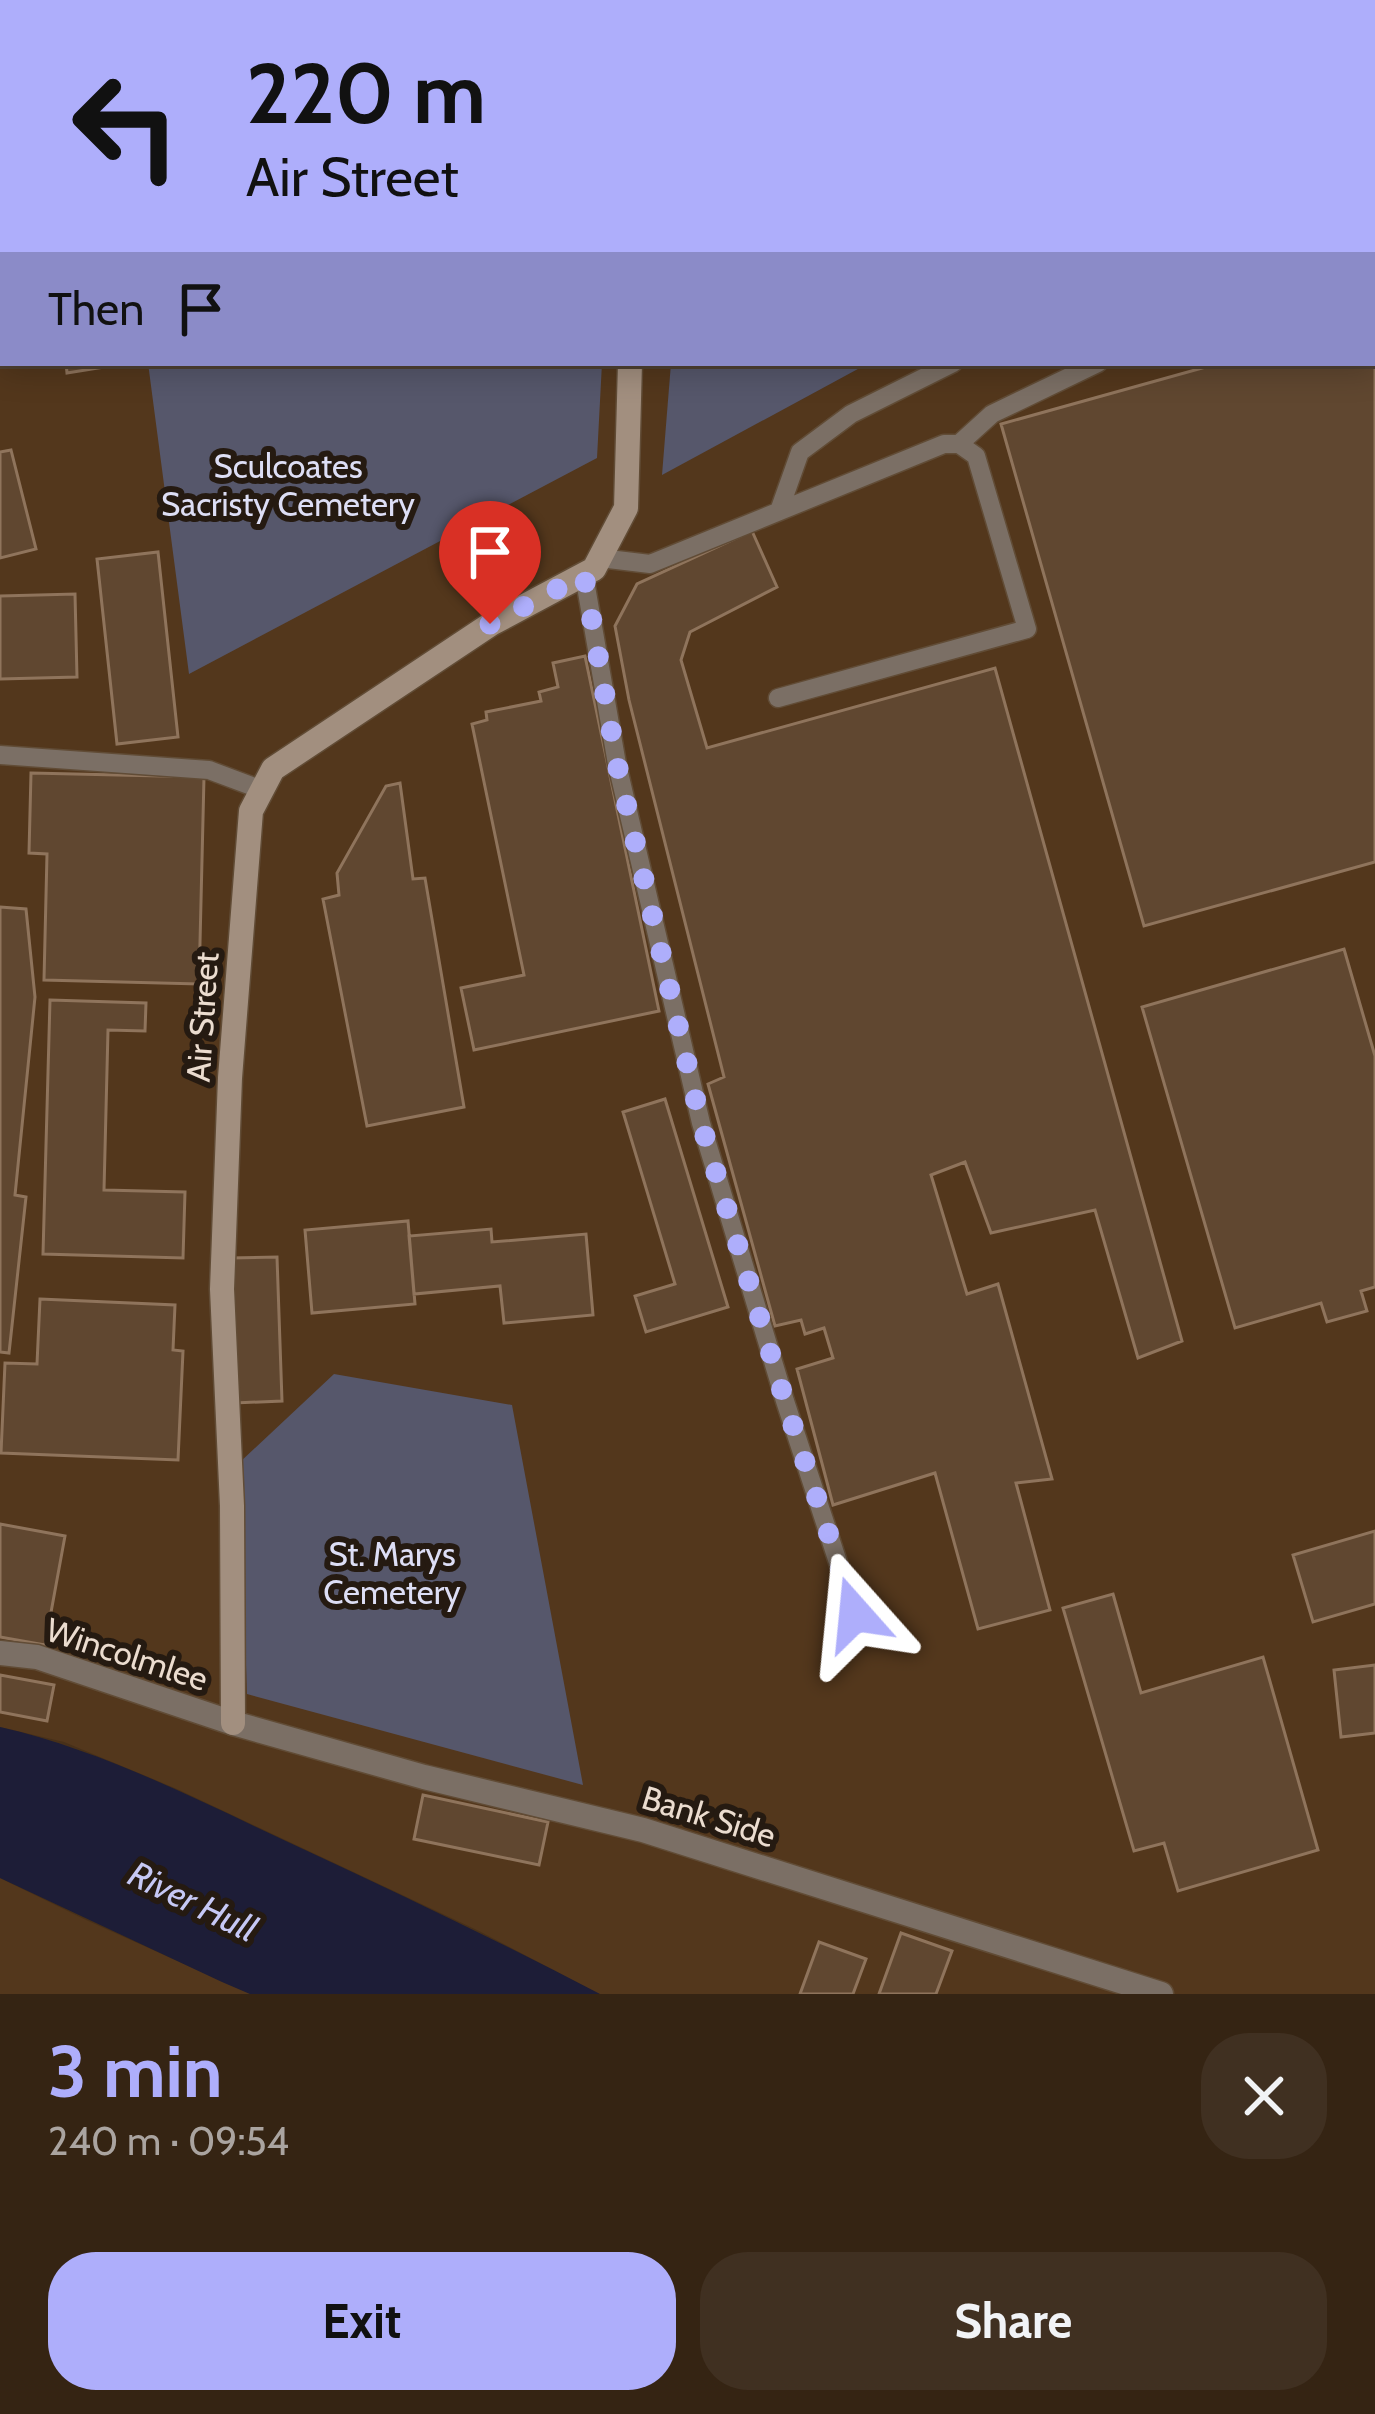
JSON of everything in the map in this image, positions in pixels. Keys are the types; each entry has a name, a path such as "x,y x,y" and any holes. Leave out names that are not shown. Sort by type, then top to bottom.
{"street":[{"path":"262,790 273,769 490,624 592,566 626,508 630,366"},
{"name":"Air Street","path":"233,1723 232,1506 222,1289 230,1078 251,812 262,790"},
{"name":"Wincolmlee","path":"0,1653 37,1657 233,1723"},
{"name":"Bank Side","path":"233,1723 424,1777 644,1830 1161,1994"}],"lane":[{"path":"778,512 800,452 851,414 947,366"},
{"path":"959,444 992,414 1092,366"},
{"path":"778,698 1027,629 976,456 959,444 944,444 650,564 592,566 617,764 701,1123 855,1614"},
{"path":"0,755 209,770 262,790"}],"shaded area":[{"path":"0,366 671,366 663,474 863,366 1375,366 1375,1994 599,1994 479,1931 177,1789 64,1742 0,1727"},
{"path":"0,1878 84,1919 251,1994 0,1994"}],"green space":[{"name":"Sculcoates Sacristy Cemetery","path":"148,366 602,366 597,458 189,674"},
{"path":"671,366 863,366 662,475"},
{"name":"St. Marys Cemetery","path":"334,1374 512,1405 583,1785 247,1694 239,1463"}],"water":[{"name":"River Hull","path":"0,1727 74,1748 182,1792 600,1994 250,1994 222,1982 0,1878"}],"building":[{"path":"66,366 111,366 67,373"},
{"path":"1209,366 1375,366 1375,862 1144,926 1001,424"},
{"path":"11,450 36,549 0,558 0,452"},
{"path":"752,531 777,587 690,632 681,660 707,748 995,668 1182,1341 1138,1358 1095,1210 991,1233 965,1162 931,1175 967,1294 998,1284 1052,1479 1016,1483 1050,1610 978,1629 935,1473 833,1505 797,1369 833,1358 824,1328 805,1334 801,1320 775,1326 708,1084 724,1077 629,700 615,626 637,584"},
{"path":"158,552 178,737 117,744 97,559"},
{"path":"75,594 77,677 0,679 0,596"},
{"path":"585,656 659,1011 474,1050 461,988 524,975 472,724 487,720 486,712 541,701 539,692 558,687 553,663"},
{"path":"31,773 204,777 199,984 44,980 47,854 29,853"},
{"path":"400,783 413,879 425,878 464,1107 367,1126 323,899 339,895 337,873 386,786"},
{"path":"0,907 26,909 35,997 15,1195 26,1197 9,1353 0,1352"},
{"path":"1344,949 1375,1056 1375,1287 1361,1291 1367,1311 1327,1322 1321,1303 1235,1328 1142,1007"},
{"path":"50,1000 146,1003 145,1031 108,1030 104,1190 185,1192 183,1258 43,1254"},
{"path":"665,1099 728,1307 646,1332 635,1296 675,1284 623,1112"},
{"path":"408,1221 415,1304 312,1313 305,1230"},
{"path":"491,1229 492,1242 586,1234 593,1315 504,1323 500,1286 414,1294 409,1236"},
{"path":"277,1257 282,1401 235,1403 230,1258"},
{"path":"40,1299 175,1305 173,1350 183,1351 178,1460 1,1453 5,1363 37,1364"},
{"path":"0,1524 65,1536 45,1645 0,1637"},
{"path":"1375,1531 1375,1604 1313,1622 1293,1555"},
{"path":"1113,1594 1141,1693 1263,1657 1318,1850 1178,1891 1164,1843 1134,1851 1063,1608"},
{"path":"1375,1665 1375,1733 1341,1737 1334,1670"},
{"path":"0,1675 54,1685 47,1721 0,1712"},
{"path":"423,1795 548,1822 539,1865 414,1839"},
{"path":"901,1933 952,1951 936,1994 879,1994"},
{"path":"819,1942 866,1959 853,1994 800,1994"}],"route":[{"path":"490,624 584,575 617,764 701,1123 855,1614"}]}
